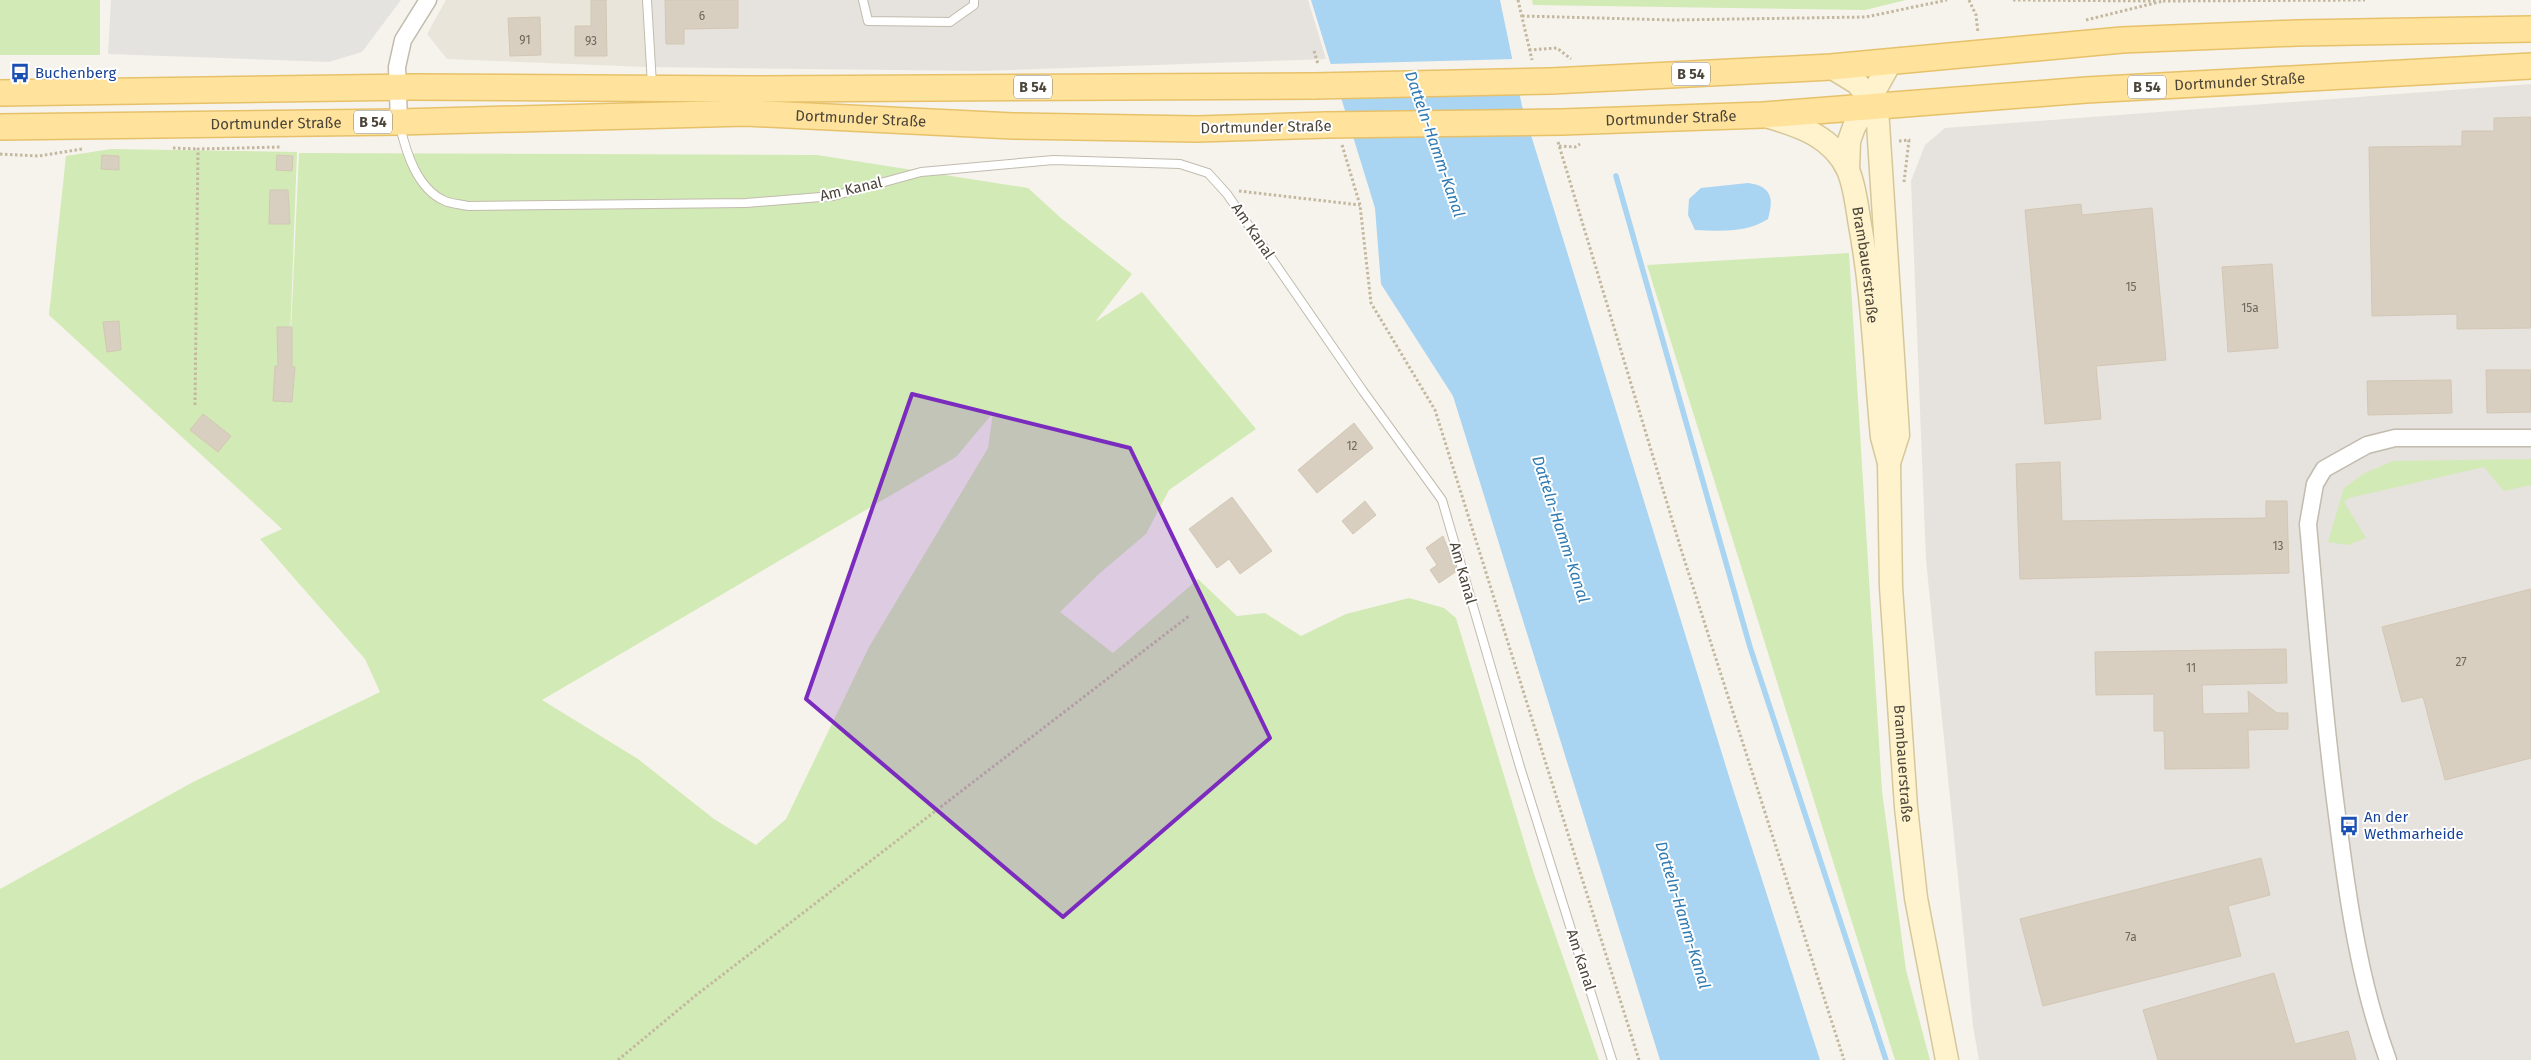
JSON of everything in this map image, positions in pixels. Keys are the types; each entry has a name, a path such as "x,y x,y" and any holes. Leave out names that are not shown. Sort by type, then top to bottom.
{"main road":[{"name":"Dortmunder Straße","path":"0,93 397,88 652,87 752,89 1317,77 1551,81 1890,63 2122,40 2298,33 2531,29"},
{"path":"1848,169 1849,141 1870,105 1890,63"},
{"name":"Dortmunder Straße","path":"0,126 401,133 746,114 1014,126 1197,129 1333,134 1561,134 1870,105 2086,90 2531,66"},
{"path":"1831,67 1857,83 1870,105"},
{"name":"Brambauerstraße","path":"1870,105 1898,435 1888,463"},
{"name":"Brambauerstraße","path":"1763,115 1803,127 1819,136 1832,148 1848,169 1865,251 1882,437 1888,463 1891,586 1906,808 1916,898 1947,1060"}],"street":[{"path":"401,133 397,88 398,67 404,40 428,0"},
{"path":"2388,1060 2364,979 2353,930 2332,783 2308,524 2315,484 2324,469 2338,460 2366,445 2395,438 2531,438"}],"lane":[{"path":"647,0 652,87"},
{"path":"863,0 868,21 950,22 974,5 974,0"},
{"name":"Am Kanal","path":"401,133 412,166 425,185 444,200 468,206 746,203 833,196 921,172 1053,160 1180,164 1208,173 1227,194 1363,391 1442,500 1517,758 1612,1060"}],"path":[{"path":"1518,0 1529,50 1557,48 1570,58 1571,62"},
{"path":"1522,16 1673,20 1866,16 1946,0"},
{"path":"1969,0 1976,15 1981,54"},
{"path":"2013,0 2364,0"},
{"path":"1314,51 1317,77"},
{"path":"1333,134 1360,206 1371,303 1435,410 1639,1060"},
{"path":"1561,134 1680,546 1844,1060"},
{"path":"170,148 286,147"},
{"path":"0,154 39,156 85,149"},
{"path":"196,405 198,149"},
{"path":"1227,194 1239,191 1360,206"},
{"path":"618,1060 695,996 1189,616"}],"highlighted area":[{"path":"912,394 1130,448 1270,738 1063,917 806,699"}],"shaded area":[{"path":"111,0 401,0 362,52 329,62 108,54"},
{"path":"446,0 647,0 646,67 447,59 427,34"},
{"path":"647,0 1308,0 1326,59 982,71 646,67"},
{"path":"2531,84 2531,1060 1979,1060 1973,1026 1926,560 1911,181 1925,145 1945,128"}],"green space":[{"path":"0,0 100,0 100,55 0,55"},
{"path":"1532,0 1906,0 1865,10 1533,5"},
{"path":"111,149 297,152 287,419 299,153 817,155 1028,188 1062,219 1132,274 1095,322 1142,292 1256,429 1169,490 1146,534 1100,573 1060,612 1113,653 1198,579 1237,616 1265,613 1301,636 1346,614 1409,598 1444,608 1456,618 1534,874 1599,1060 0,1060 0,889 193,782 380,692 365,659 260,539 282,529 49,315 66,156","holes":["993,413 988,448 869,647 786,819 756,845 714,819 638,759 542,700 956,457"]},
{"path":"1849,253 1882,791 1906,970 1930,1060 1895,1060 1647,265"},
{"path":"2531,459 2531,485 2504,491 2484,467 2349,498 2344,502 2366,538 2348,545 2328,542 2344,488 2363,474 2393,461"}],"water":[{"name":"Datteln-Hamm-Kanal","path":"1311,0 1500,0 1522,106 1732,786 1820,1060 1660,1060 1453,396 1381,284 1375,208"},
{"path":"1748,183 1762,187 1769,195 1771,205 1768,219 1760,224 1742,229 1724,231 1695,230 1688,215 1689,199 1701,188"}],"pier":[{"path":"1515,59 1522,92 1339,98 1329,64"}],"building":[{"path":"591,0 606,0 607,56 575,56 575,26 591,26"},
{"path":"665,0 738,0 738,28 684,29 684,44 666,44"},
{"path":"540,17 541,55 510,56 508,18"},
{"path":"2531,117 2531,328 2457,329 2457,314 2372,316 2369,147 2462,146 2462,131 2494,131 2494,118"},
{"path":"102,155 119,156 119,170 101,169"},
{"path":"277,155 293,156 292,171 276,170"},
{"path":"270,190 288,190 290,224 269,224"},
{"path":"2081,204 2082,215 2152,208 2166,360 2096,366 2101,419 2045,424 2025,210"},
{"path":"2272,264 2278,348 2228,352 2222,267"},
{"path":"119,321 121,350 107,352 103,322"},
{"path":"277,327 292,327 292,367 295,367 292,402 273,401 275,366 278,366"},
{"path":"2486,370 2531,370 2531,412 2487,413"},
{"path":"2451,380 2452,413 2368,415 2367,381"},
{"path":"203,414 231,436 218,452 190,430"},
{"path":"1354,423 1373,448 1317,493 1298,470"},
{"path":"2060,462 2062,521 2266,518 2266,501 2287,501 2289,573 2020,579 2016,464"},
{"path":"1232,497 1272,551 1240,574 1229,559 1217,568 1189,529"},
{"path":"1365,501 1376,515 1353,534 1342,521"},
{"path":"1443,536 1457,571 1439,583 1430,570 1437,565 1426,548"},
{"path":"2531,589 2531,758 2445,780 2423,697 2402,702 2382,627"},
{"path":"2286,649 2287,683 2202,685 2203,714 2249,713 2248,691 2277,713 2288,713 2288,729 2248,730 2249,768 2165,769 2164,731 2154,731 2154,694 2096,695 2095,652"},
{"path":"2261,858 2270,895 2228,906 2241,956 2043,1006 2020,919"},
{"path":"2274,973 2295,1044 2348,1031 2356,1060 2158,1060 2143,1010"}],"waterway":[{"path":"1616,176 1750,647 1886,1060"}],"place":[{"name":"Buchenberg","path":"20,73"},
{"name":"An der Wethmarheide","path":"2349,826"}]}
